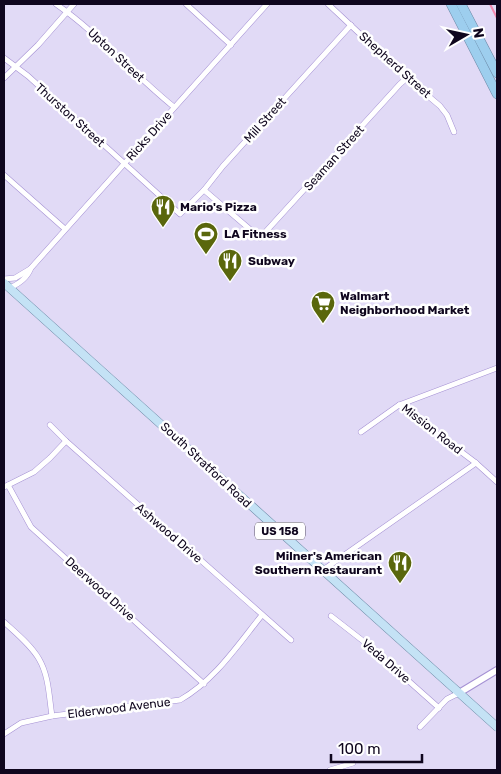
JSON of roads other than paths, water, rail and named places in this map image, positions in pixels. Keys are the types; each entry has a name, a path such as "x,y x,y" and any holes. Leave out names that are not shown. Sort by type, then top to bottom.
{"highway":[{"path":"451,4 497,94"},
{"path":"462,4 497,73"}],"main road":[{"name":"South Stratford Road","path":"6,287 497,728"}],"street":[{"name":"Upton Street","path":"56,4 97,36 174,107"},
{"path":"4,78 38,46 74,4"},
{"path":"186,4 230,45"},
{"name":"Ricks Drive","path":"4,279 15,278 31,268 267,4"},
{"name":"Shepherd Street","path":"328,4 407,78 440,106 447,115 454,132"},
{"name":"Mill Street","path":"180,214 204,190 223,166 350,25"},
{"name":"Thurston Street","path":"4,58 28,76 180,214"},
{"name":"Seaman Street","path":"204,190 260,238 407,78"},
{"path":"4,174 66,229"},
{"name":"Ricks Drive","path":"6,287 20,283 28,275 31,268"},
{"name":"Mission Road","path":"398,404 497,368"},
{"path":"361,432 398,404"},
{"name":"Mission Road","path":"398,404 476,463 497,482"},
{"name":"Ashwood Drive","path":"50,424 66,441 291,640"},
{"path":"6,486 34,472 66,441"},
{"name":"Mission Road","path":"323,570 476,463"},
{"name":"Deerwood Drive","path":"6,486 31,527 204,684"},
{"name":"Elderwood Avenue","path":"4,734 21,723 52,716 180,700 212,678 262,615"},
{"name":"Veda Drive","path":"332,616 368,644 439,708"},
{"path":"4,622 31,649 42,664 48,686 52,716"},
{"path":"420,728 447,699 497,670"},
{"path":"330,770 353,762"}],"waterway":[{"path":"490,4 497,18"}],"place":[{"name":"Mario's Pizza","path":"163,228"},
{"name":"LA Fitness","path":"206,255"},
{"name":"Subway","path":"230,282"},
{"name":"Walmart Neighborhood Market","path":"323,324"},
{"name":"Milner's American Southern Restaurant","path":"400,584"}]}
